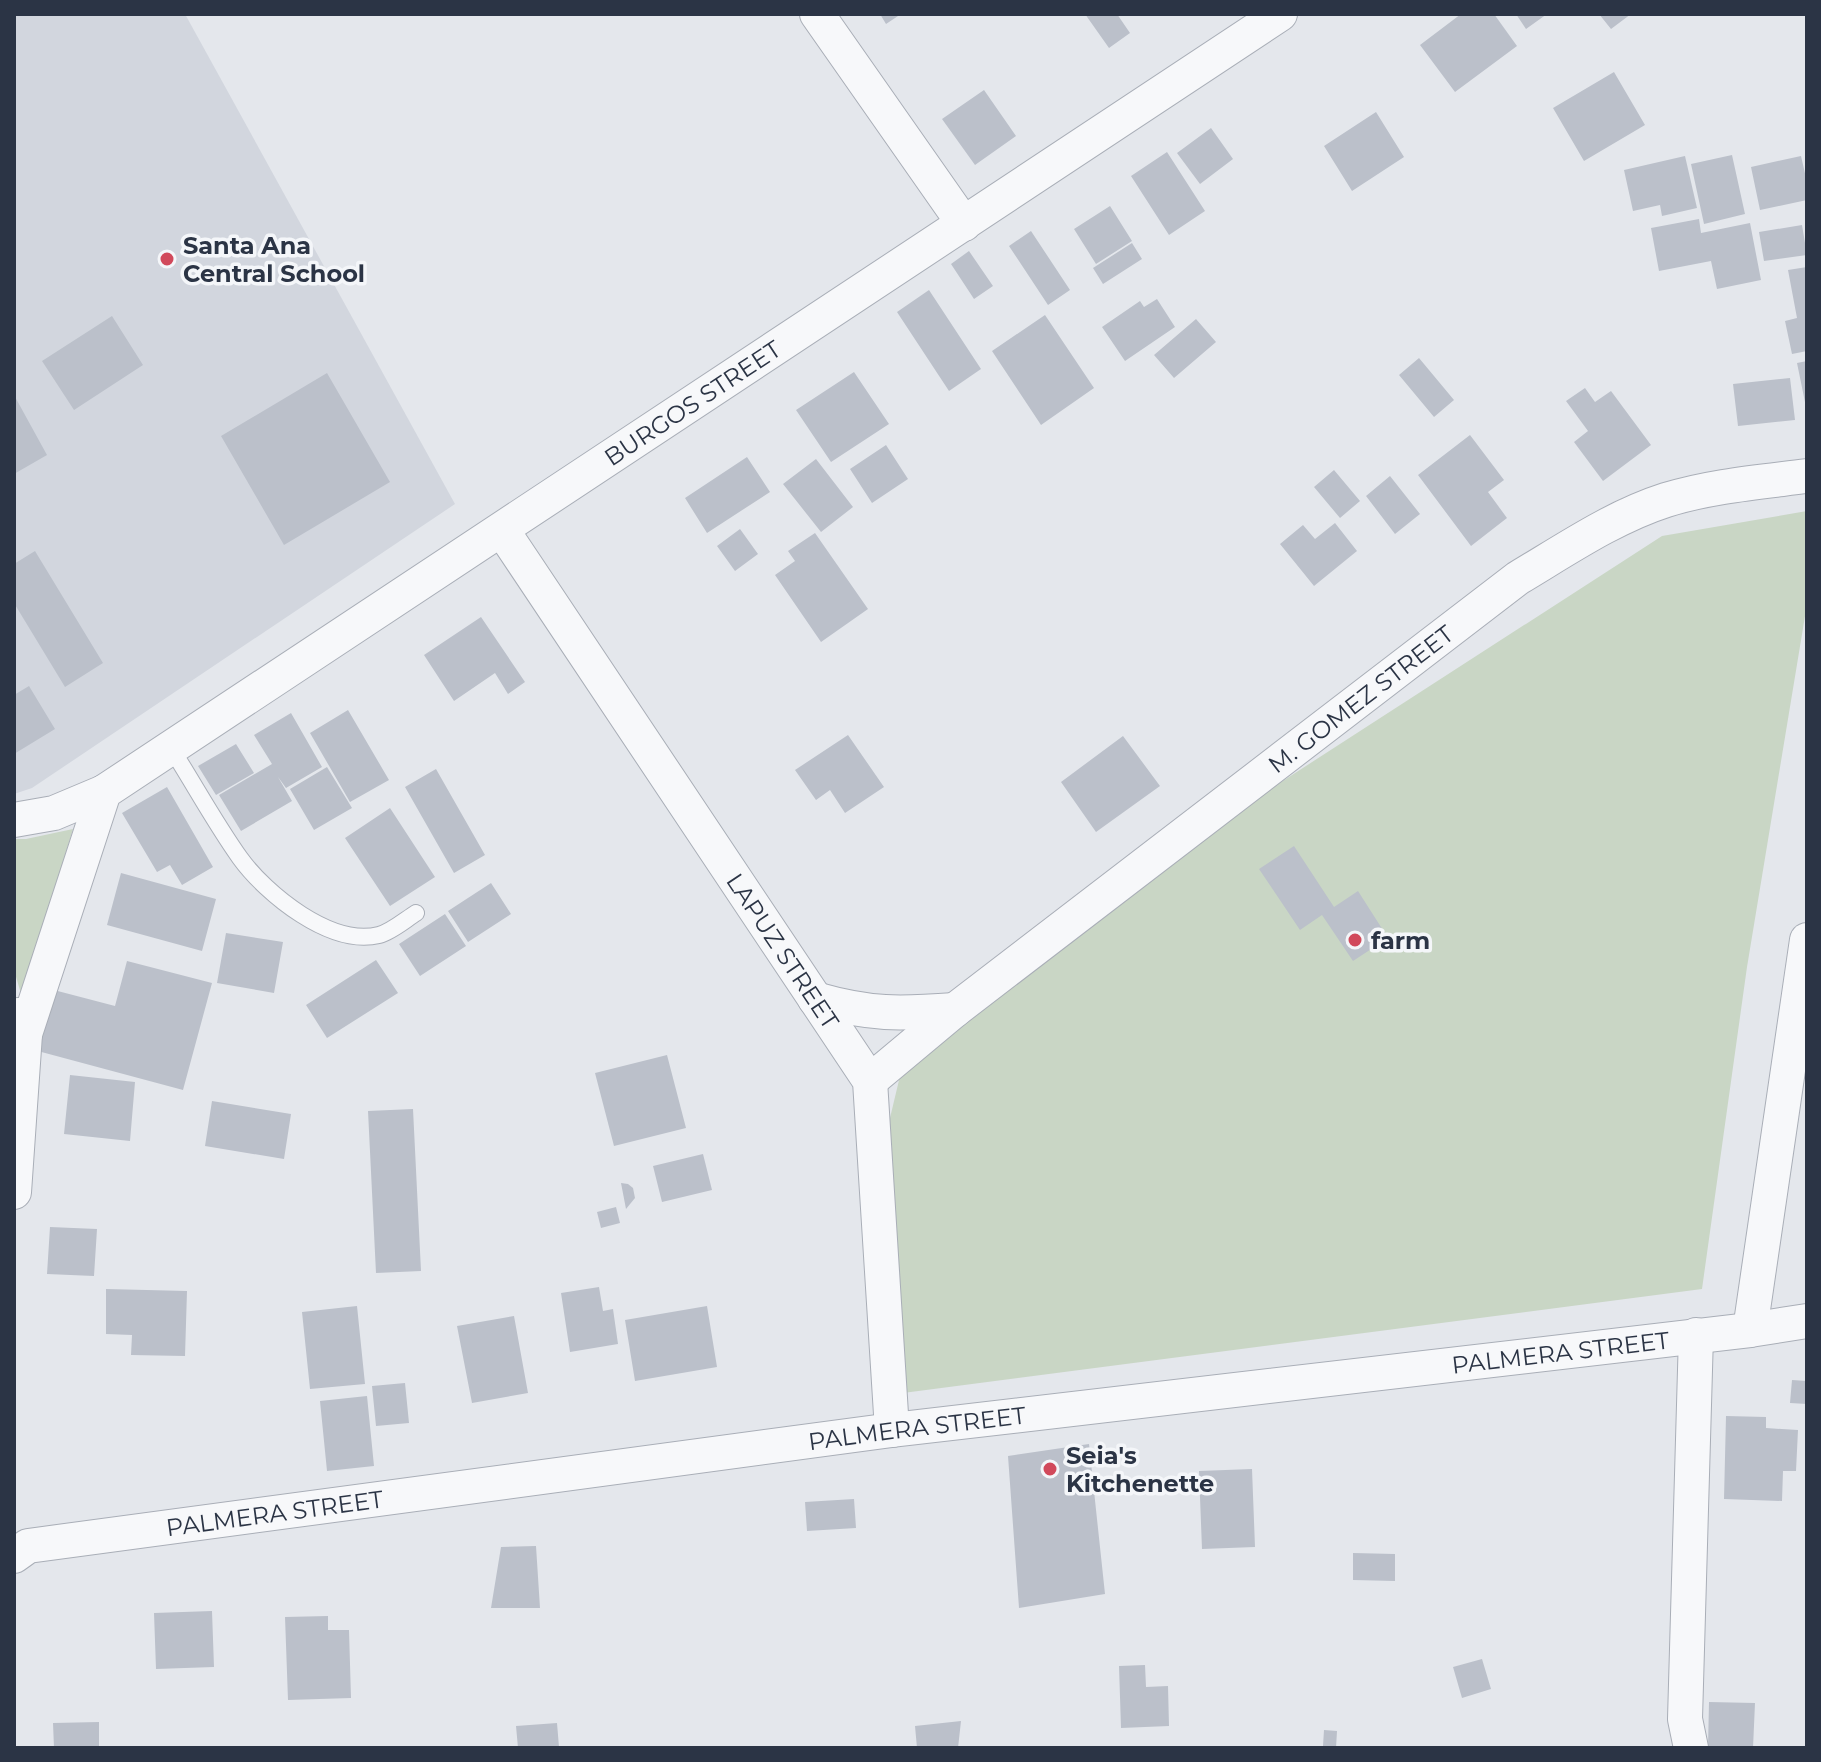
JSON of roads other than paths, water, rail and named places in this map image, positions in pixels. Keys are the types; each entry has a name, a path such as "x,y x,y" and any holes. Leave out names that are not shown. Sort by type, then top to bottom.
{"street":[{"path":"817,14 964,224"},
{"name":"BURGOS STREET","path":"14,820 54,813 104,792 1280,14"},
{"name":"M. GOMEZ STREET","path":"870,1081 955,1010 1518,578 1601,529 1666,500 1743,484 1807,476"},
{"name":"LAPUZ STREET","path":"502,530 870,1081"},
{"path":"14,1192 19,1018 104,792"},
{"path":"1750,1330 1807,940"},
{"path":"815,999 857,1011 897,1014 955,1010"},
{"path":"870,1081 892,1430"},
{"name":"PALMERA STREET","path":"19,1547 892,1430 1807,1321"},
{"path":"1691,1748 1685,1719 1696,1335"}],"lane":[{"path":"171,748 241,859 268,890 314,922 351,938 381,935 416,913"}],"place":[{"name":"Santa Ana Central School","path":"167,259"},
{"name":"farm","path":"1355,940"},
{"name":"Seia's Kitchenette","path":"1050,1469"}]}
